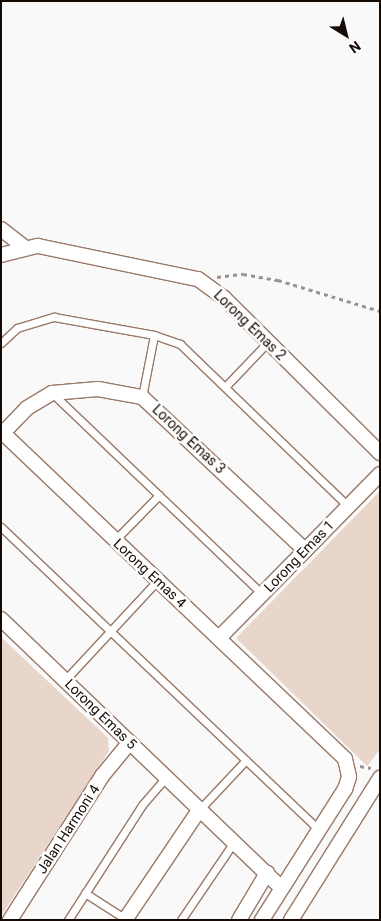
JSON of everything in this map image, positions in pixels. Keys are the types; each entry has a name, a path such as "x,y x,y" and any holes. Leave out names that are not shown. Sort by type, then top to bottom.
{"street":[{"path":"1,230 24,247"},
{"name":"Lorong Emas 2","path":"1,255 24,247 76,253 198,279 268,342 380,452"},
{"name":"Lorong Emas 3","path":"2,434 26,408 52,393 98,389 142,397 305,550"},
{"name":"Lorong Emas 4","path":"2,434 298,713 348,767"},
{"name":"Lorong Emas 1","path":"219,638 380,474"},
{"name":"Lorong Emas 5","path":"1,619 282,888"},
{"name":"Jalan Harmoni 4","path":"10,920 102,776 130,742"},
{"path":"262,920 344,789 348,767"},
{"path":"291,920 380,778"},
{"path":"126,919 200,809"},
{"path":"239,920 267,873"}],"lane":[{"path":"1,343 17,328 54,317 154,335 187,350 348,506"},
{"path":"142,397 154,335"},
{"path":"225,387 268,342"},
{"path":"52,393 262,594"},
{"path":"115,540 159,495"},
{"path":"1,528 319,830"},
{"path":"65,680 158,580"},
{"path":"200,809 246,760"},
{"path":"68,920 85,892 166,777"},
{"path":"181,920 234,842"},
{"path":"85,892 126,919"}],"path":[{"path":"198,279 243,274 278,280 380,311"},
{"path":"348,767 368,766 380,772"}],"shaded area":[{"path":"380,491 380,749 367,766 236,638"},
{"path":"1,637 108,738 109,751 1,916"}]}
